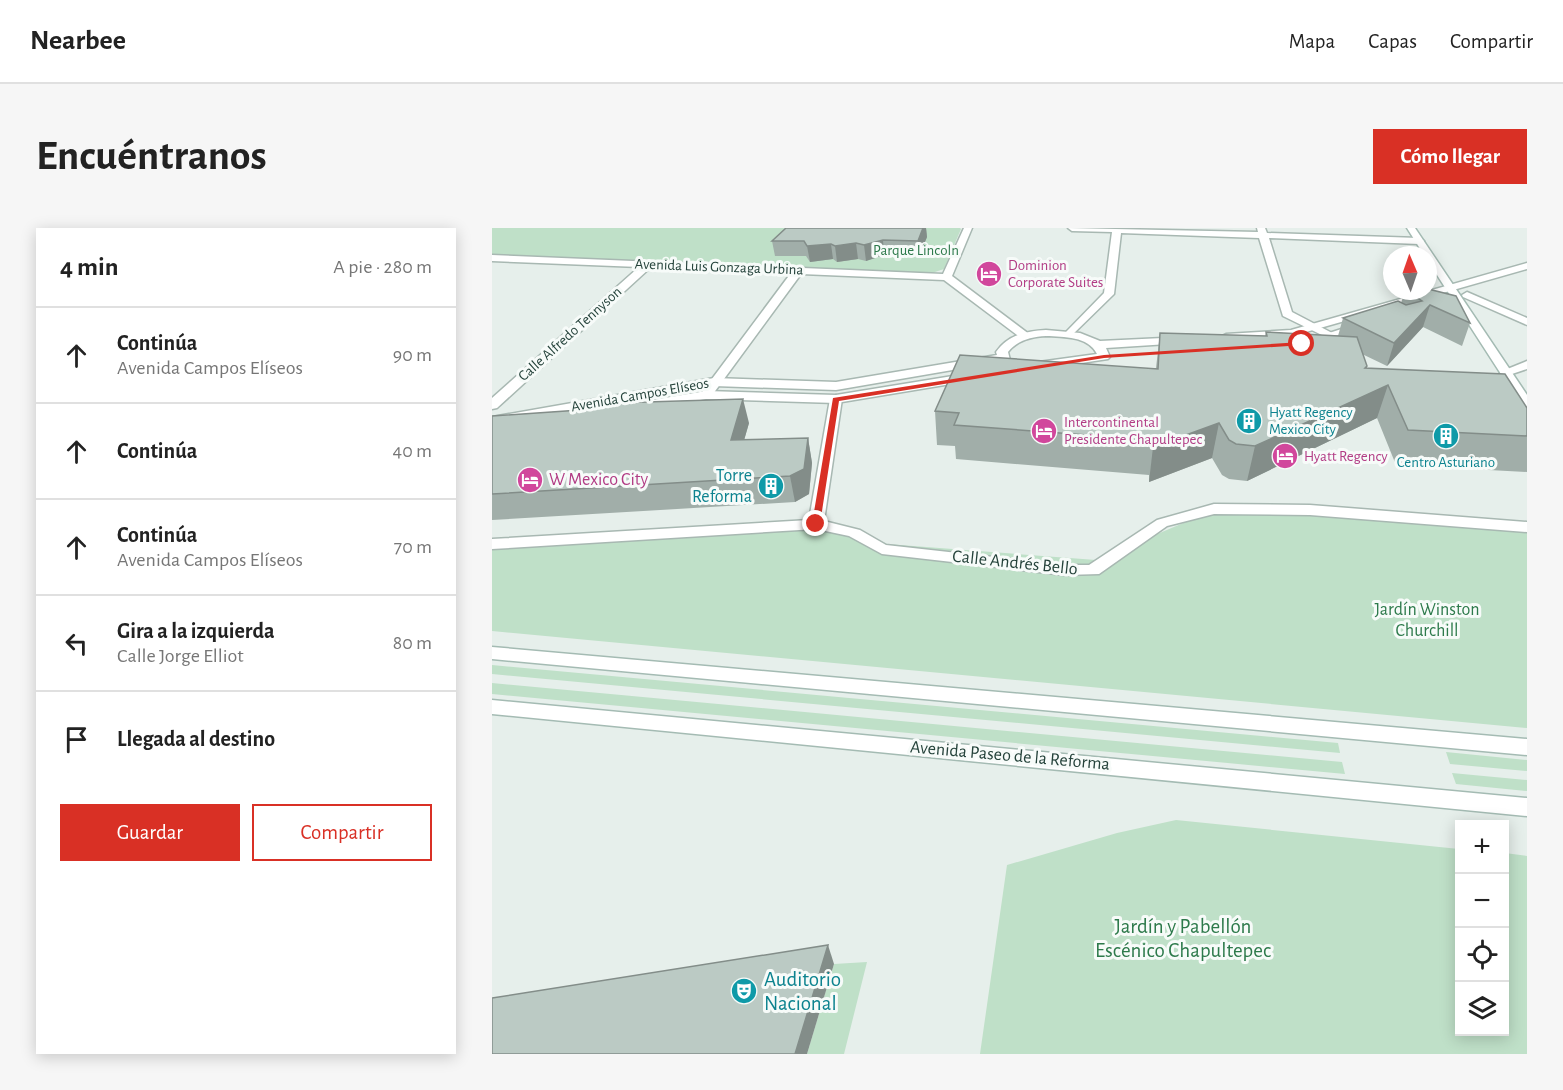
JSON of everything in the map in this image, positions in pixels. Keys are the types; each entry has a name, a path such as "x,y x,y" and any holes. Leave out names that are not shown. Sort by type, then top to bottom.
{"street":[{"path":"968,228 946,277 1025,336"},
{"path":"1072,228 1263,232 1419,241"},
{"path":"1411,228 1451,288 1462,296 1527,322"},
{"path":"1070,334 1108,294 1117,229"},
{"path":"1263,232 1287,314 1330,336"},
{"name":"Avenida Luis Gonzaga Urbina","path":"493,259 946,277"},
{"name":"Calle Alfredo Tennyson","path":"492,405 648,264"},
{"path":"1101,351 1207,338 1292,333 1527,266"},
{"path":"706,395 799,270"},
{"path":"1394,317 1527,277"},
{"path":"1462,296 1506,372 1522,392 1527,405"},
{"path":"1224,349 1302,344 1372,323"},
{"path":"1015,369 1002,358 1005,347 1025,336 1046,333 1070,334 1101,351 1189,351"},
{"name":"Avenida Campos Elíseos","path":"492,434 706,395 836,399 1015,369 1101,351"},
{"name":"Avenida Campos Elíseos","path":"492,421 714,382 836,386 1002,358"},
{"path":"1506,372 1527,365"},
{"path":"1517,418 1522,392"},
{"path":"816,524 836,399"},
{"name":"Calle Andrés Bello","path":"492,544 816,524 854,533 882,549 1065,570 1093,570 1162,523 1214,509 1310,510 1527,526"},
{"path":"492,653 1527,747"},
{"name":"Avenida Paseo de la Reforma","path":"492,707 1527,807"}],"green space":[{"name":"Parque Lincoln","path":"492,228 961,229 944,269 929,274 492,256"},
{"name":"Jardín Winston Churchill","path":"1214,510 1276,510 1527,528 1527,728 492,631 492,546 854,528 887,544 1096,560"},
{"path":"492,665 1338,743 1340,753 492,674"},
{"path":"492,683 1342,762 1345,774 492,694"},
{"path":"1446,752 1527,760 1527,771 1450,764"},
{"path":"1452,773 1527,780 1527,791 1456,784"},
{"name":"Jardín y Pabellón Escénico Chapultepec","path":"1176,820 1455,849 1455,1036 1509,1036 1509,854 1527,856 1527,1054 980,1054 1007,865 1117,833"},
{"path":"867,962 844,1054 807,1054 834,964"}],"building":[{"path":"786,228 923,228 918,241 883,240 864,245 856,243 807,246 804,241 772,241"},
{"path":"1437,291 1456,296 1470,323 1430,305 1394,343 1343,318 1398,301 1406,305 1422,301 1420,300 1437,300"},
{"path":"1266,332 1357,337 1367,366 1365,368 1505,374 1527,408 1527,436 1408,430 1388,385 1255,446 1236,444 1229,440 1219,423 1153,447 1154,440 954,425 959,413 935,411 960,355 1158,369 1160,333 1267,336"},
{"path":"743,399 731,440 808,438 804,469 790,476 492,494 492,416 580,410 582,404"},
{"name":"Auditorio Nacional","path":"828,945 795,1054 492,1054 492,998"}],"place":[{"name":"Dominion Corporate Suites","path":"989,274"},
{"name":"Hyatt Regency Mexico City","path":"1249,421"},
{"name":"Intercontinental Presidente Chapultepec","path":"1044,431"},
{"name":"Centro Asturiano","path":"1446,436"},
{"name":"Hyatt Regency","path":"1285,456"},
{"name":"W Mexico City","path":"530,480"},
{"name":"Torre Reforma","path":"771,486"},
{"name":"Auditorio Nacional","path":"744,991"}],"route":[{"path":"816,524 836,399 1015,369 1104,357 1302,344"}]}
